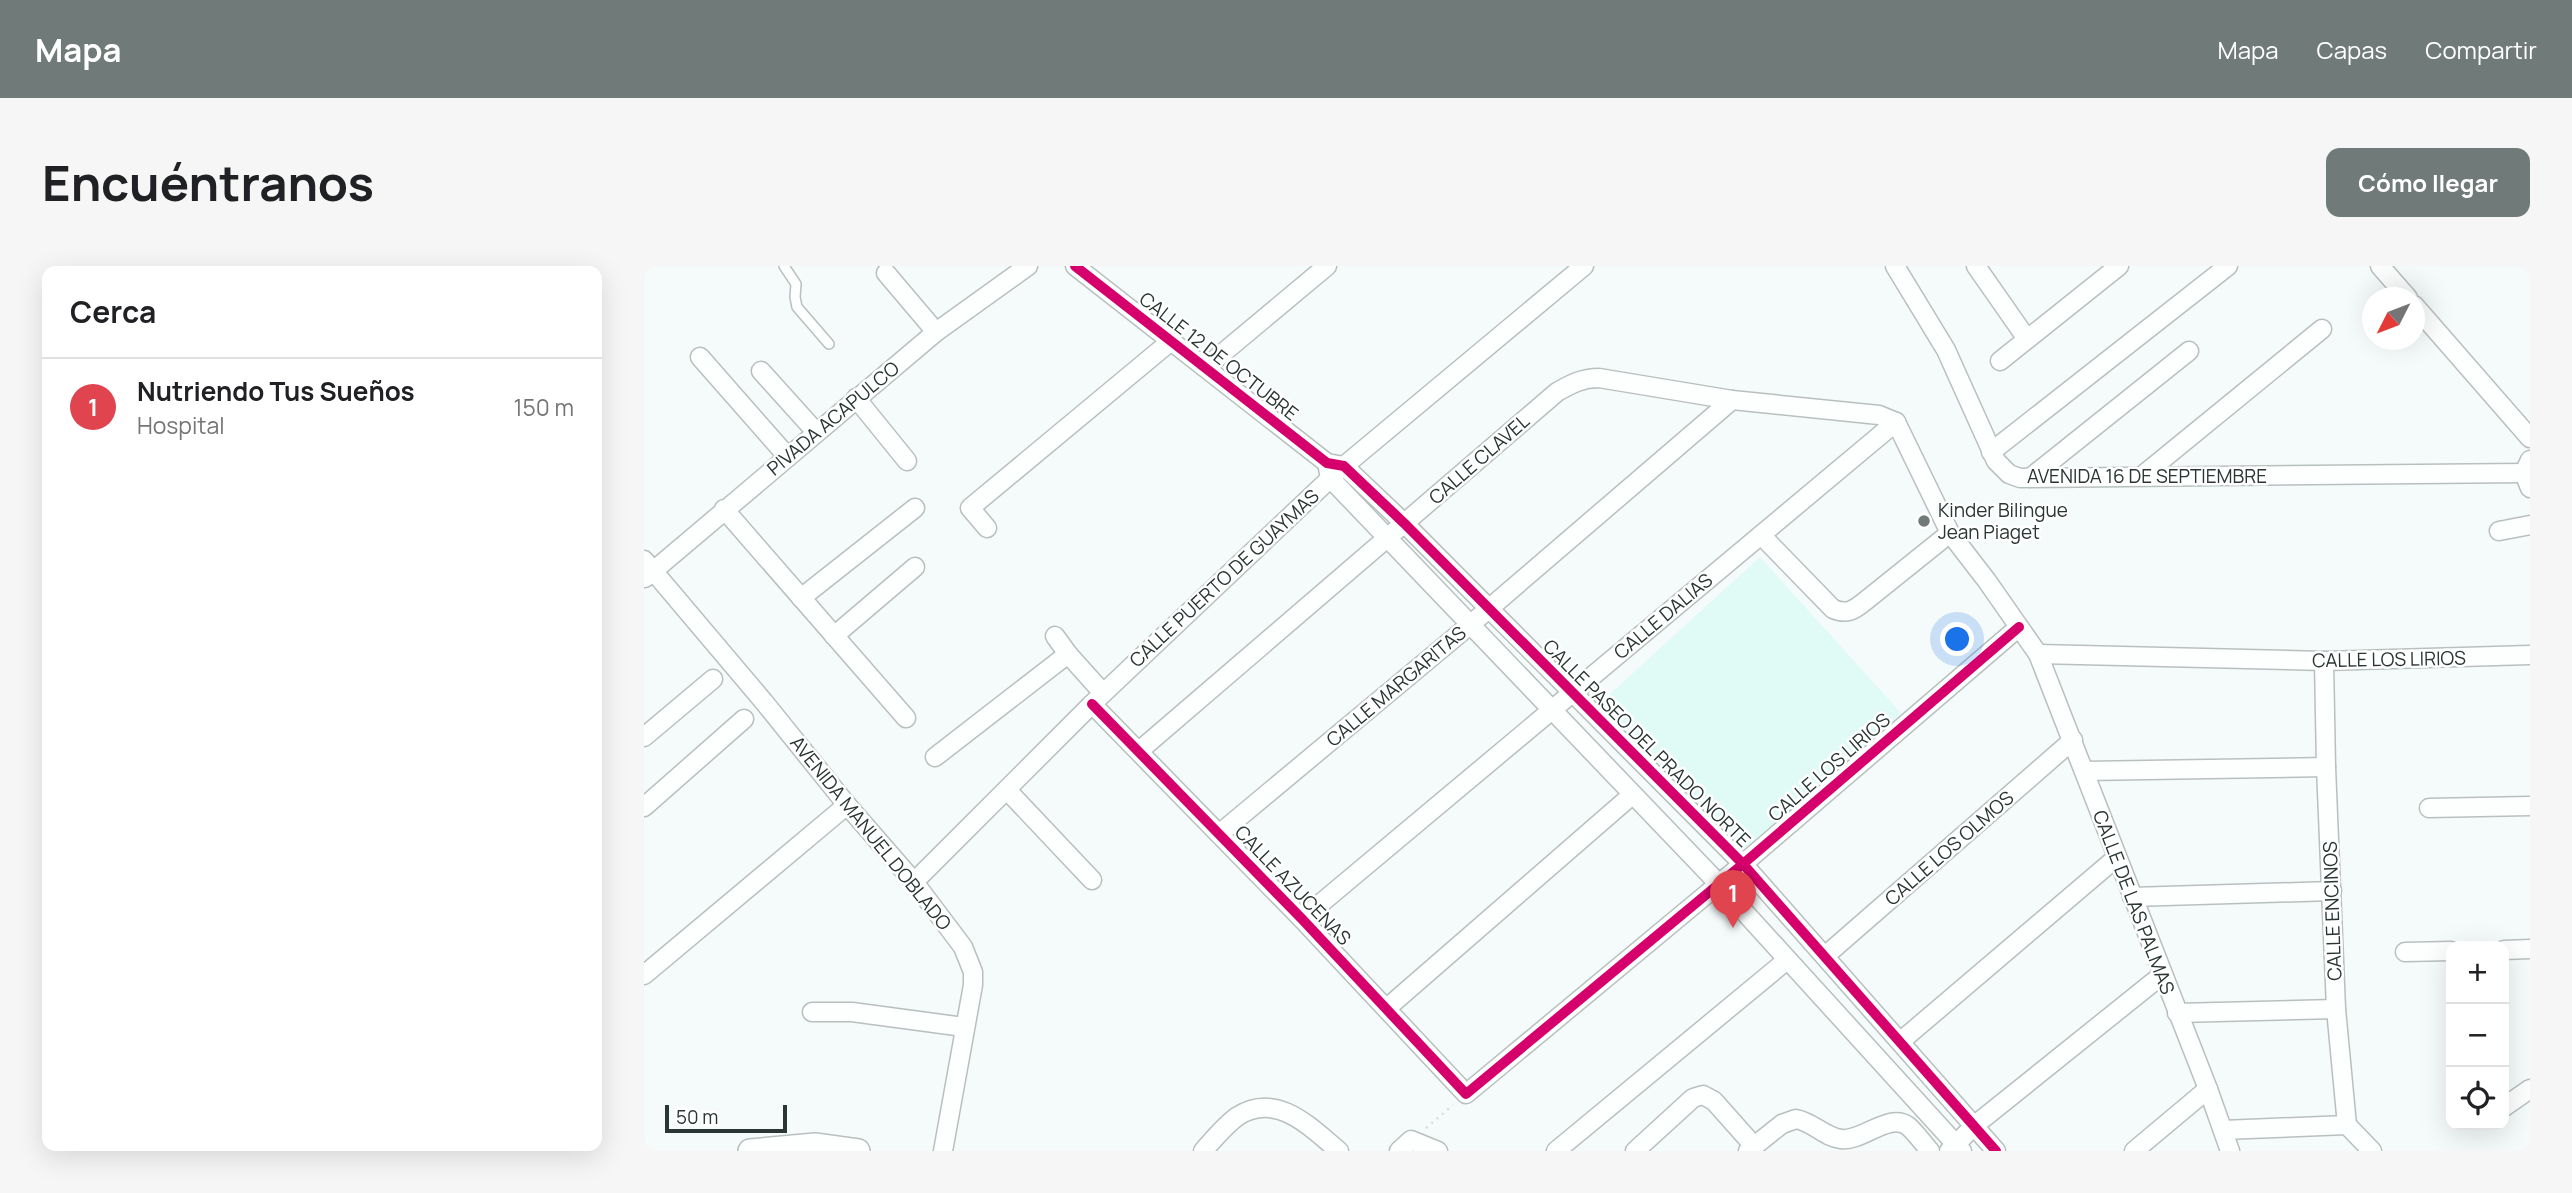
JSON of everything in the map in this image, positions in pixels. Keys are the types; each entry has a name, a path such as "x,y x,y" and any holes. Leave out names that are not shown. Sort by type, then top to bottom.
{"street":[{"name":"PIVADA ACAPULCO","path":"647,570 936,332 1028,266"},
{"name":"CALLE 12 DE OCTUBRE","path":"1075,266 1334,469"},
{"path":"1206,367 1327,266"},
{"name":"CALLE PUERTO DE GUAYMAS","path":"914,882 1097,699 1334,469 1584,266"},
{"name":"AVENIDA 16 DE SEPTIEMBRE","path":"1895,266 1946,350 1991,452 2003,470 2010,474 2030,478 2528,474"},
{"path":"1976,266 2027,339"},
{"path":"2000,361 2119,266"},
{"path":"1991,452 2228,266"},
{"path":"2381,266 2399,287"},
{"path":"886,272 936,332"},
{"path":"2425,318 2530,438"},
{"path":"2142,476 2322,329"},
{"path":"987,528 970,508 1171,341"},
{"path":"2030,478 2189,351"},
{"path":"700,357 787,456"},
{"path":"761,371 816,432"},
{"name":"CALLE CLAVEL","path":"1139,751 1557,392 1585,378 1732,400 1879,415 1896,422"},
{"path":"856,398 907,460"},
{"name":"CALLE MARGARITAS","path":"1219,834 1471,624 1732,400"},
{"name":"CALLE DE LAS PALMAS","path":"1896,422 1950,533 2038,654 2230,1151"},
{"name":"CALLE DALIAS","path":"1302,919 1896,422"},
{"path":"1334,469 1389,538 1718,883 1956,1149 1975,1125 2162,975"},
{"name":"CALLE PASEO DEL PRADO NORTE","path":"1334,469 1404,523 1743,864 1996,1151"},
{"path":"801,598 915,508"},
{"path":"724,509 906,718"},
{"path":"2499,531 2530,525"},
{"path":"1761,535 1833,609 1846,613 1853,611 1950,533"},
{"path":"834,636 915,567"},
{"name":"AVENIDA MANUEL DOBLADO","path":"647,570 764,702 847,805 914,882 963,947 973,972 973,985 943,1151"},
{"name":"CALLE LOS LIRIOS","path":"1466,1094 1743,864 2019,627"},
{"name":"CALLE AZUCENAS","path":"1055,636 1097,699 1139,751 1387,1008 1466,1094"},
{"path":"935,757 1068,654"},
{"name":"CALLE LOS LIRIOS","path":"2038,654 2324,661 2530,655"},
{"name":"CALLE ENCINOS","path":"2324,661 2336,1009 2347,1125"},
{"path":"644,737 713,678"},
{"path":"644,807 744,719"},
{"name":"CALLE LOS OLMOS","path":"1825,956 2073,740"},
{"path":"2084,771 2326,767"},
{"path":"1007,790 1092,880"},
{"path":"1387,1008 1632,795"},
{"path":"644,975 847,805"},
{"path":"2429,808 2530,806"},
{"path":"1901,1041 2116,858"},
{"path":"2132,897 2332,891"},
{"path":"2509,950 2530,949"},
{"path":"2405,952 2446,951"},
{"path":"1556,1151 1787,960"},
{"path":"2177,1013 2336,1009"},
{"path":"812,1012 852,1012 964,1027"},
{"path":"2134,1151 2208,1089"},
{"path":"2509,1104 2530,1089"},
{"path":"1635,1151 1693,1098 1703,1095 1714,1101 1751,1148 1782,1124 1796,1119 1840,1139 1857,1137 1901,1122 1909,1127 1930,1151"},
{"path":"1203,1151 1236,1118 1258,1108 1288,1112 1301,1119 1339,1151"},
{"path":"2223,1129 2347,1125 2372,1151"},
{"path":"750,1151 814,1145 858,1151"},
{"path":"1405,1145 1438,1151"}],"lane":[{"path":"784,266 796,284 797,307 829,344"}],"path":[{"path":"1405,1145 1466,1094"}],"shaded area":[{"path":"1760,557 1901,713 1747,852 1600,703"}],"cycle path":[{"path":"1075,266 1327,463 1344,466 1404,523 1743,864 1996,1151"},
{"path":"1092,704 1302,919 1466,1094 1743,864 2019,627"}],"place":[{"name":"Kinder Bilingue Jean Piaget","path":"1924,521"},
{"name":"Nutriendo Tus Sueños","path":"1733,928"}]}
